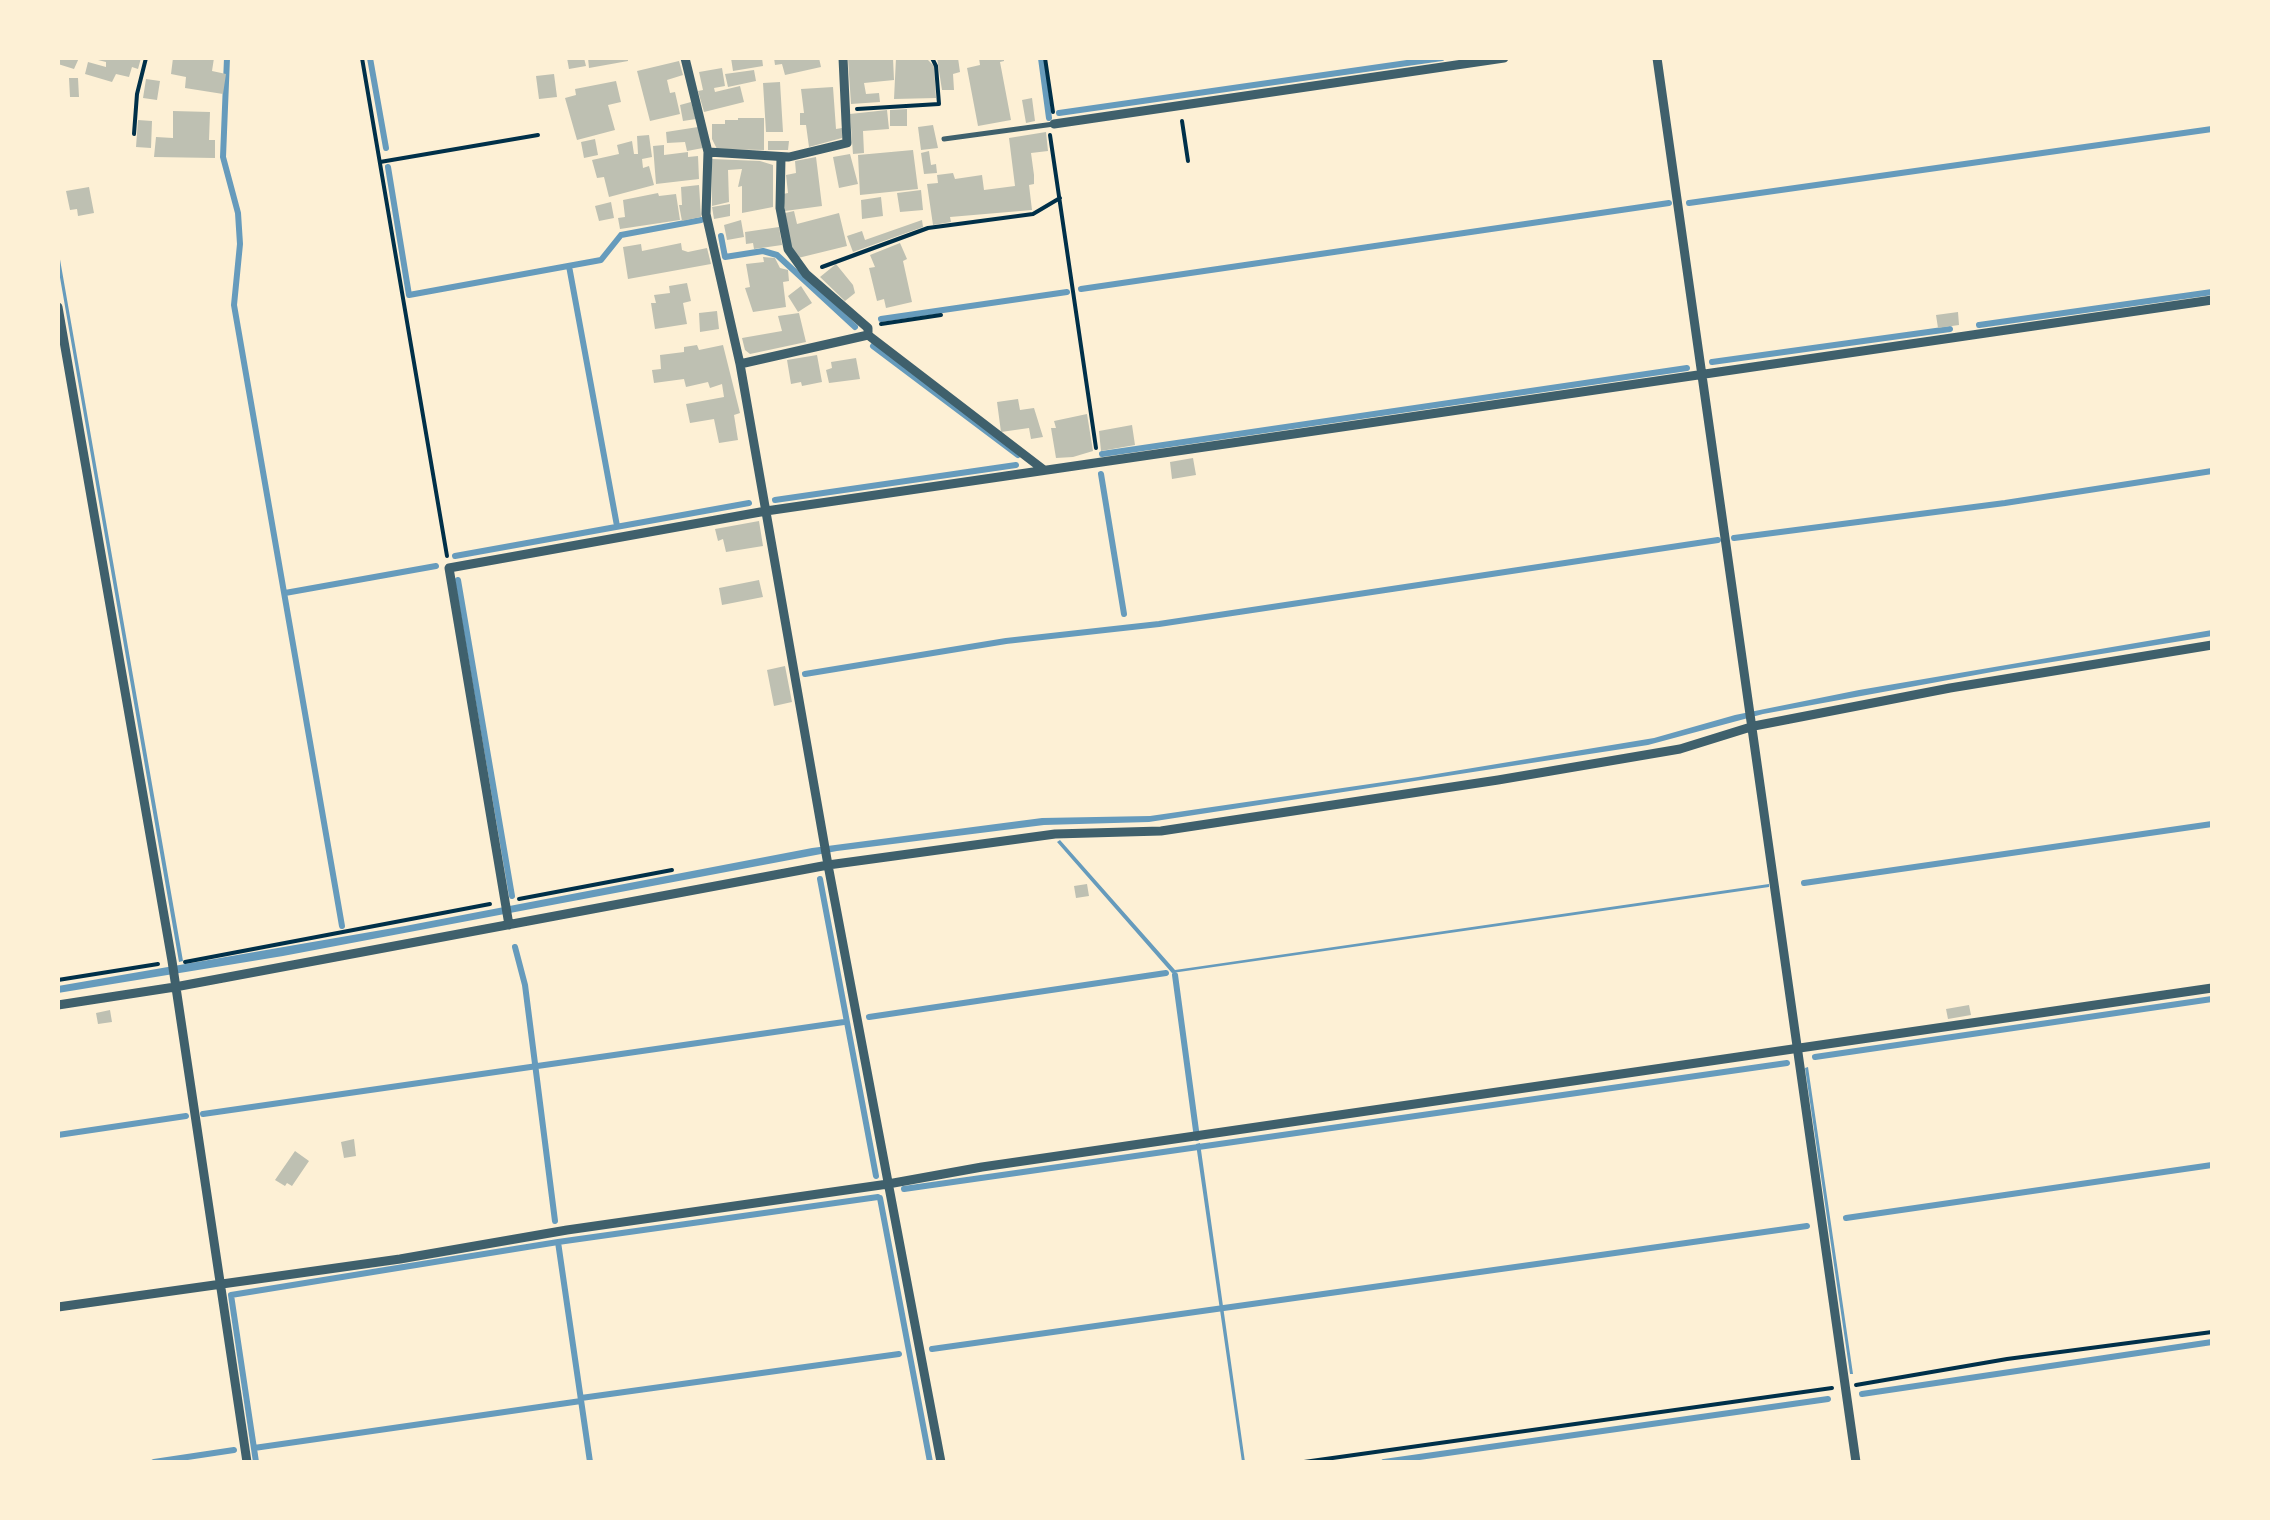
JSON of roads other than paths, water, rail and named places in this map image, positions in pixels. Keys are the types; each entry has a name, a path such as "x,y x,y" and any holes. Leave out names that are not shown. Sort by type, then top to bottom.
{"street":[{"path":"685,58 708,152 706,214 740,364 828,865 941,1462"},
{"path":"708,152 782,156 847,143 843,58"},
{"path":"1054,124 1504,58"},
{"path":"1657,58 1856,1462"},
{"path":"782,156 783,235 796,264 868,331 1045,470"},
{"path":"509,925 449,568 766,511 2212,300"},
{"path":"58,307 200,1134 247,1462"},
{"path":"740,364 868,331"},
{"path":"58,1004 175,988 828,865 1054,834 1161,831 1666,751 1754,726 1950,688 2212,645"},
{"path":"58,1307 400,1259 982,1167 2212,988"}],"lane":[{"path":"944,140 1054,124"}],"water":[{"path":"58,248 183,961 179,962 58,266"},
{"path":"2212,630 2212,636 1763,714 1648,745 1149,822 1044,825 837,851 283,956 58,993 58,986 405,926 812,848 1042,818 1150,816 1418,777 1654,738 1735,715 1859,690"},
{"path":"1060,840 1175,970 1769,887 1172,973 1057,842"},
{"path":"1808,1067 1853,1374 1805,1068"},
{"path":"1200,1143 1245,1462 1196,1144"}],"waterway":[{"path":"227,58 223,157 238,213 240,244 234,305 342,926"},
{"path":"370,58 386,148"},
{"path":"1041,58 1049,118"},
{"path":"1059,113 1442,58"},
{"path":"1689,203 2212,129"},
{"path":"388,167 409,295 601,260 621,235 701,220"},
{"path":"1081,289 1669,203"},
{"path":"721,236 725,257 763,251 777,255 855,327"},
{"path":"569,266 617,526"},
{"path":"881,319 1067,292"},
{"path":"1979,325 2212,292"},
{"path":"1712,362 1950,329"},
{"path":"873,346 1018,455"},
{"path":"1102,454 1687,368"},
{"path":"775,500 1016,465"},
{"path":"1734,538 2212,471"},
{"path":"1101,474 1124,614"},
{"path":"455,556 749,503"},
{"path":"805,674 1006,641 1159,624 1718,540"},
{"path":"285,593 436,566"},
{"path":"458,580 512,896"},
{"path":"1804,883 2212,824"},
{"path":"820,879 876,1176"},
{"path":"515,947 525,985 555,1221"},
{"path":"869,1017 1166,973"},
{"path":"1175,975 1197,1138"},
{"path":"1815,1057 2212,999"},
{"path":"203,1114 844,1022"},
{"path":"904,1189 1787,1063"},
{"path":"58,1135 186,1116"},
{"path":"1846,1218 2212,1165"},
{"path":"256,1462 231,1295 558,1242 878,1197"},
{"path":"880,1198 930,1462"},
{"path":"932,1349 1807,1226"},
{"path":"558,1242 590,1462"},
{"path":"1862,1394 2212,1342"},
{"path":"581,1398 899,1354"},
{"path":"1384,1462 1828,1399"},
{"path":"254,1448 581,1401"},
{"path":"154,1462 234,1450"}]}
